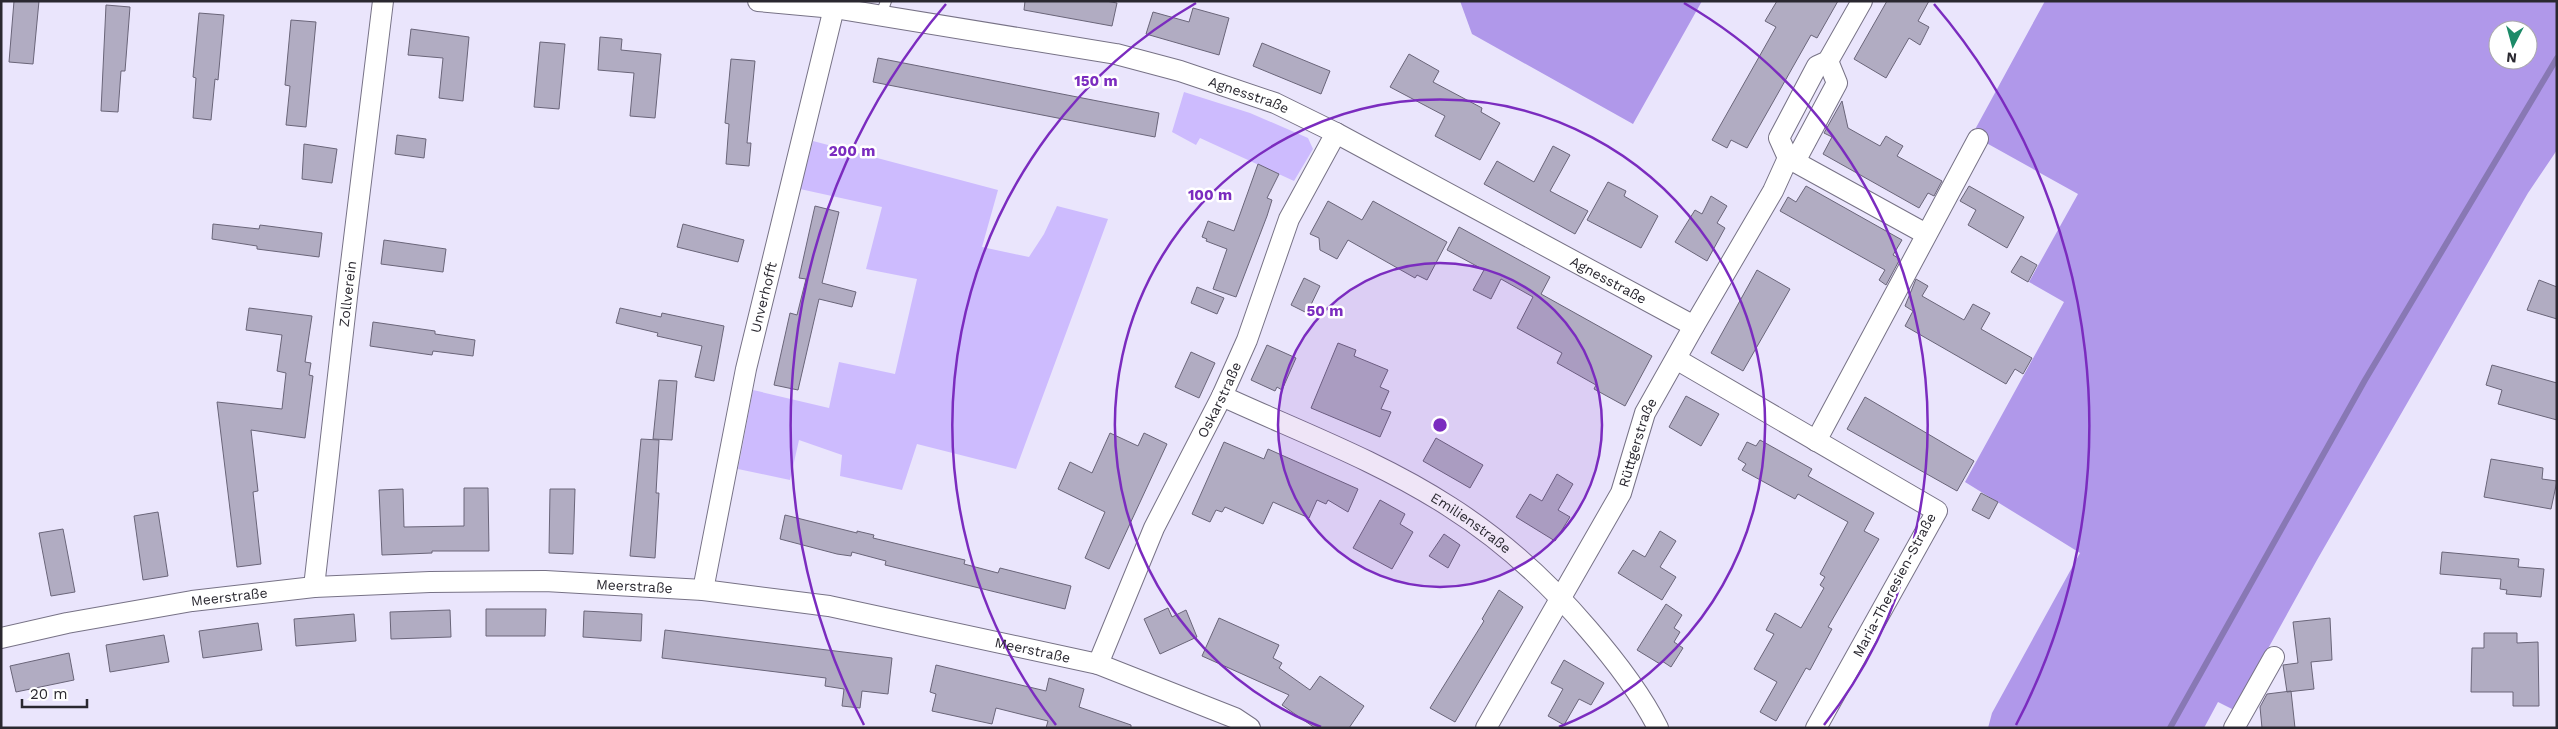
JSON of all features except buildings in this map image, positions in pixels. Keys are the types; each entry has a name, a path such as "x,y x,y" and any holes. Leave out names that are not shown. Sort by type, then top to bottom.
{"street":[{"name":"Zollverein","path":"314,587 349,278 384,1"},
{"name":"Agnesstraße","path":"758,1 834,8 883,8 1125,56 1180,71 1274,103 1336,133 1694,326"},
{"path":"1862,1 1828,61 1817,66 1779,138 1788,158 1926,234"},
{"name":"Unverhofft","path":"703,590 746,369 834,8"},
{"name":"Oskarstraße","path":"1098,664 1154,528 1222,396 1247,340 1289,219 1336,133"},
{"path":"1816,441 1978,139"},
{"name":"Rüttgerstraße","path":"1486,728 1562,599 1621,493 1645,413 1773,191 1788,158"},
{"name":"Maria-Theresien-Straße","path":"1676,358 1937,511 1816,728"},
{"name":"Emilienstraße","path":"1222,396 1384,470 1449,506 1504,546 1562,599 1609,653 1658,728"},
{"name":"Meerstraße","path":"1,638 67,623 192,602 314,587 430,582 545,582 703,590 829,606 1098,664 1235,718 1250,728"},
{"path":"2234,728 2274,657"}],"shaded area":[{"path":"1460,1 1702,1 1633,124 1472,34"},
{"path":"2045,1 2557,1 2557,150 2528,193 2317,560 2234,710 2218,702 2204,728 1988,728 1992,713 2080,553 1965,482 2064,302 2029,282 2078,194 1972,135"},
{"path":"1184,92 1250,113 1308,138 1313,149 1294,181 1200,138 1196,145 1172,132"},
{"path":"813,141 998,190 982,247 1029,257 1044,234 1057,206 1108,219 1016,469 917,444 902,490 840,476 842,455 799,440 790,480 738,469 753,390 829,408 839,362 895,374 917,279 866,269 882,207 800,189"}],"waterway":[{"path":"2170,728 2365,380 2557,58"}]}
